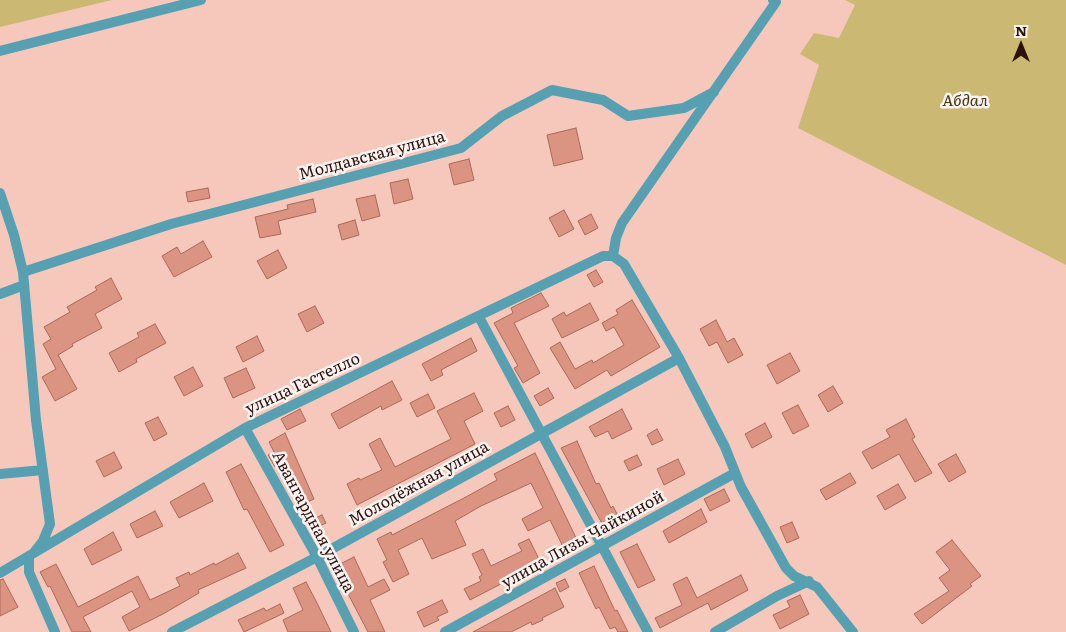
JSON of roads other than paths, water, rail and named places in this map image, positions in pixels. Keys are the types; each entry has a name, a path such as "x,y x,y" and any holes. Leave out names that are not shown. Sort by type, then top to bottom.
{"street":[{"path":"0,51 201,0"},
{"path":"773,0 776,2 622,223 616,238 613,256 624,264 679,358 725,447 735,473 786,568 794,576 809,581 817,587 853,632"},
{"name":"Молдавская улица","path":"23,272 171,224 461,148 502,116 552,90 603,100 628,116 684,108 714,92"},
{"path":"0,193 14,235 23,272 50,524 43,541 29,558 28,572 55,632"},
{"name":"улица Гастелло","path":"0,573 29,558 245,428 603,256 613,256"},
{"path":"0,294 24,285"},
{"path":"479,317 648,632"},
{"name":"Молодёжная улица","path":"172,632 317,557 679,358"},
{"name":"Авангардная улица","path":"245,428 317,557 354,632"},
{"path":"0,474 43,470"},
{"name":"улица Лизы Чайкиной","path":"445,632 735,473"},
{"path":"715,632 777,596 809,581"}],"park label":[{"name":"Абдал","path":"965,101"}]}
